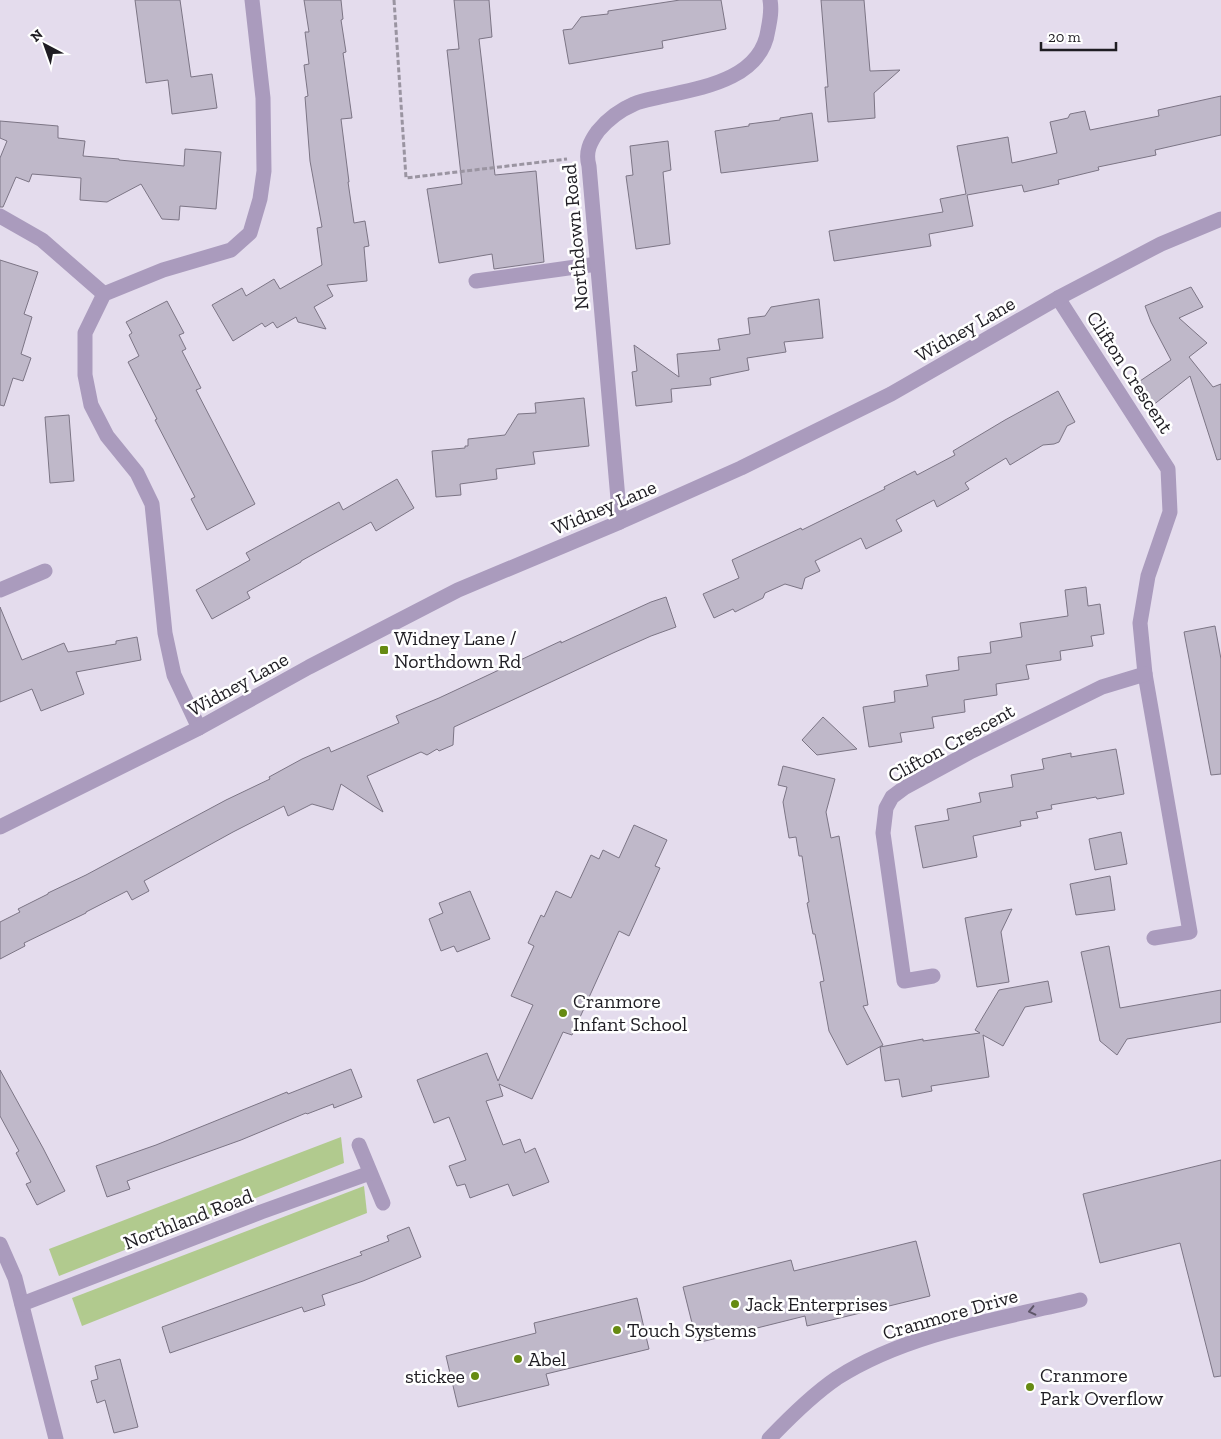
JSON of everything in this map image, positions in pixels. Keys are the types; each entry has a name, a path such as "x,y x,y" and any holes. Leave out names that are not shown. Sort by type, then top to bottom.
{"street":[{"path":"199,728 174,675 165,633 152,504 137,474 107,436 91,405 85,374 85,333 104,294 163,270 232,250 250,233 260,199 264,171 263,98 252,0"},
{"name":"Northdown Road","path":"620,522 589,166 586,157 590,141 607,120 635,103 721,82 742,71 759,55 767,41 770,0"},
{"path":"0,216 42,240 104,294"},
{"name":"Widney Lane","path":"0,827 199,728 309,667 458,590 620,522 741,468 891,394 1058,298 1161,244 1221,219"},
{"path":"476,281 597,264"},
{"name":"Clifton Crescent","path":"1058,298 1168,469 1170,512 1148,576 1140,623 1145,674 1190,932 1154,938"},
{"path":"0,590 46,571"},
{"name":"Clifton Crescent","path":"933,976 904,981 883,833 886,808 892,798 904,788 1054,710 1102,687 1145,674"},
{"path":"359,1145 383,1203"},
{"name":"Northland Road","path":"22,1304 261,1212 370,1173"},
{"path":"0,1244 15,1278 56,1439"},
{"name":"Cranmore Drive","path":"769,1439 793,1413 837,1379 875,1358 916,1341 1080,1300"}],"path":[{"path":"394,0 406,178 586,157"}],"green space":[{"path":"341,1137 344,1163 59,1276 49,1249"},
{"path":"364,1186 367,1213 82,1326 72,1298"}],"building":[{"path":"135,0 180,0 191,77 212,74 217,108 172,114 168,80 146,83"},
{"path":"304,0 341,0 343,19 341,20 346,52 343,53 352,118 341,119 354,223 365,221 369,246 364,247 367,281 327,285 333,296 314,307 326,329 298,322 296,317 277,328 273,322 265,327 262,323 233,341 212,305 242,288 246,296 274,279 280,289 322,265 317,228 322,227 310,161 305,97 308,96 304,65 309,64 305,32 309,32"},
{"path":"454,0 489,0 492,37 479,39 495,175 536,171 544,262 494,269 492,254 439,263 427,189 462,184 447,50 459,49"},
{"path":"680,0 721,0 726,29 662,41 663,48 569,64 563,30 572,29 581,17 608,14 608,11"},
{"path":"821,0 864,0 870,71 900,70 874,93 875,118 828,122 825,87 828,87"},
{"path":"1221,96 1221,135 1155,150 1156,155 1098,167 1099,170 1058,180 1059,184 1024,192 1022,185 967,195 973,226 929,234 931,246 834,261 829,231 943,212 940,199 966,194 957,146 1008,137 1012,163 1057,153 1050,122 1068,118 1070,114 1085,111 1090,130 1159,116 1158,110"},
{"path":"812,113 818,161 721,173 715,131"},
{"path":"0,121 58,126 58,138 85,141 83,156 184,166 185,149 221,152 216,209 180,206 179,220 162,219 141,184 107,202 80,200 81,178 32,174 29,182 16,177 3,207 0,207 0,158 7,141 0,138"},
{"path":"668,141 671,170 663,172 670,244 636,249 626,176 633,175 630,146"},
{"path":"0,260 38,272 24,314 32,317 21,354 31,358 23,381 13,378 4,406 0,405"},
{"path":"1191,287 1203,307 1179,318 1207,343 1189,357 1213,387 1221,384 1221,459 1217,460 1190,376 1152,406 1137,383 1171,360 1151,322 1145,306"},
{"path":"819,299 823,338 784,342 786,352 747,358 749,370 710,378 711,385 671,389 672,402 636,406 632,372 637,371 634,345 679,377 677,354 720,350 718,339 750,334 748,318 765,316 771,307"},
{"path":"167,301 184,333 179,335 186,349 182,351 201,388 196,390 255,504 207,530 191,499 195,497 155,420 157,419 128,362 139,356 129,335 132,333 126,322"},
{"path":"1058,391 1075,422 1067,426 1059,442 1043,445 1010,465 1006,458 965,483 969,489 937,507 934,500 896,520 902,531 866,549 861,538 815,561 820,571 805,578 802,589 785,584 765,593 763,598 735,612 733,609 714,618 703,594 739,578 732,560 801,528 802,530 885,489 884,487 915,471 917,475 955,455 953,451"},
{"path":"584,398 589,446 533,452 535,464 496,469 497,479 460,484 461,495 436,497 432,451 465,448 465,446 468,446 468,439 505,435 518,414 536,413 535,403"},
{"path":"69,415 74,481 50,483 45,417"},
{"path":"397,479 414,508 376,531 371,522 247,592 250,598 212,619 196,590 250,560 246,553 339,502 343,510"},
{"path":"1086,587 1088,606 1100,604 1104,634 1091,636 1093,646 1060,651 1061,660 1026,665 1029,679 996,684 997,695 964,700 965,712 932,717 934,728 900,733 902,742 869,747 863,707 895,702 894,691 928,686 926,675 959,670 958,657 991,653 990,642 1022,637 1020,623 1068,616 1065,590"},
{"path":"666,597 676,627 613,653 454,727 453,745 439,751 437,749 427,755 421,752 367,776 383,812 341,784 333,810 312,804 288,816 284,806 144,881 149,891 132,900 127,891 24,943 25,946 0,959 0,922 20,912 18,909 226,800 270,779 269,777 302,759 329,747 331,752 399,723 396,716 561,641 561,643"},
{"path":"0,607 22,660 64,643 68,652 116,644 116,641 137,637 141,660 76,672 84,694 41,711 32,689 0,702"},
{"path":"1215,626 1221,659 1221,774 1211,775 1184,632"},
{"path":"823,717 857,749 817,755 802,740"},
{"path":"1116,749 1124,794 1051,805 1052,809 1036,812 1038,818 1020,821 1021,826 973,836 977,857 923,868 915,826 949,820 947,809 981,802 979,793 1013,787 1011,775 1044,769 1042,759 1071,753 1071,757"},
{"path":"783,766 835,779 826,812 831,838 839,836 868,1005 863,1006 883,1045 847,1065 829,1031 820,982 824,981 807,903 809,902 802,856 799,856 796,837 789,838 783,802 787,787 778,785"},
{"path":"634,825 667,840 655,866 660,868 629,936 619,931 572,1035 563,1032 532,1099 499,1084 503,1096 486,1101 503,1145 520,1139 525,1153 535,1148 549,1182 513,1196 508,1184 470,1198 465,1184 457,1186 449,1166 466,1160 449,1117 434,1123 417,1080 487,1053 498,1081 533,1005 511,996 534,946 528,943 541,915 544,917 556,891 571,898 591,855 599,859 603,850 619,858"},
{"path":"1121,832 1127,864 1095,870 1089,839"},
{"path":"1110,876 1115,910 1076,915 1070,884"},
{"path":"470,891 490,939 457,952 454,946 441,951 429,919 443,913 439,903"},
{"path":"1012,909 1001,932 1009,982 977,987 965,918"},
{"path":"1109,946 1120,1008 1221,990 1221,1022 1127,1039 1117,1055 1100,1041 1081,952"},
{"path":"1048,981 1052,1002 1025,1007 1003,1046 983,1035 989,1077 931,1086 932,1091 902,1097 899,1079 885,1081 880,1047 923,1039 923,1041 980,1033 975,1030 999,990"},
{"path":"351,1069 362,1097 334,1108 333,1104 306,1113 241,1140 127,1181 130,1189 107,1197 96,1166 156,1145 287,1092 288,1094"},
{"path":"0,1070 65,1191 37,1205 26,1184 31,1182 16,1153 19,1151 0,1116"},
{"path":"1221,1160 1221,1376 1214,1377 1180,1243 1100,1263 1083,1194"},
{"path":"409,1227 421,1257 363,1281 322,1295 325,1305 304,1312 302,1307 170,1353 162,1327 362,1255 360,1252 389,1241 387,1236"},
{"path":"916,1241 930,1296 807,1326 805,1316 697,1343 683,1287 791,1260 794,1271"},
{"path":"637,1298 649,1349 546,1374 549,1385 458,1407 446,1356 536,1333 534,1323"},
{"path":"120,1359 138,1427 114,1433 105,1400 97,1403 91,1381 98,1379 95,1366"}],"place":[{"name":"Widney Lane / Northdown Rd","path":"384,650"},
{"name":"Cranmore Infant School","path":"563,1013"},
{"name":"Jack Enterprises","path":"735,1304"},
{"name":"Touch Systems","path":"617,1330"},
{"name":"Abel","path":"518,1359"},
{"name":"stickee","path":"475,1376"},
{"name":"Cranmore Park Overflow","path":"1030,1387"}]}
